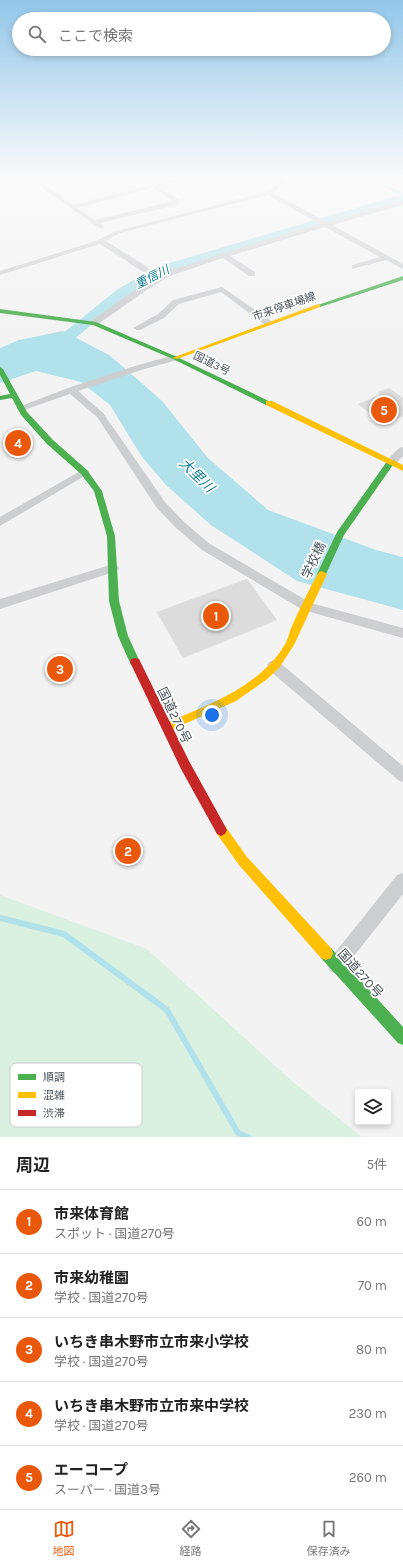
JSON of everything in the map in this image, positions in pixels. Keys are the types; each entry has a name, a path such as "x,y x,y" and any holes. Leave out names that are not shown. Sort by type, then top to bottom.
{"main road":[{"name":"市来停車場線","path":"175,358 268,323 403,278"},
{"name":"国道3号","path":"0,311 94,323 175,358 403,468"},
{"name":"国道270号","path":"0,368 11,392 21,408 45,437 84,472 98,491 108,522 113,568 114,601 118,622 133,659 199,792 243,861 403,1038"},
{"path":"0,398 11,392"},
{"name":"学校橋","path":"167,727 222,704 244,692 259,681 286,652 340,534 391,462"}],"street":[{"path":"105,229 114,235"},
{"path":"0,273 101,241 118,232 129,229"},
{"path":"94,323 167,274 312,229"},
{"path":"333,229 403,267"},
{"path":"101,241 146,270"},
{"path":"224,256 252,274"},
{"path":"355,267 386,258"},
{"path":"137,328 161,316 176,302 222,289 268,323"},
{"path":"21,408 136,368 175,358"},
{"path":"73,390 100,415 112,430 148,488 180,525 206,548 308,602 403,633"},
{"path":"391,462 403,450"},
{"path":"0,522 84,472"},
{"path":"0,604 113,568"},
{"path":"274,666 403,775"},
{"path":"336,965 403,881"}],"green space":[{"path":"0,895 147,949 293,1082 362,1137 0,1137"}],"water":[{"name":"大里川","path":"63,331 109,355 136,378 162,401 208,458 268,510 376,550 403,557 403,610 297,581 211,525 167,486 142,457 110,405 81,382 36,371 0,383 0,348 19,340"}],"building":[{"path":"389,388 403,398 403,416 384,424 358,404 380,395 378,392"},
{"path":"247,579 277,620 183,658 157,612"}],"waterway":[{"name":"重信川","path":"45,354 123,292 161,270 299,229"},
{"path":"0,918 64,934 167,1010 238,1133 248,1137"}],"traffic: fast":[{"path":"318,306 403,278"},
{"path":"0,311 94,323 175,358 269,403"},
{"path":"0,369 24,413 50,442 84,472 98,491 111,536 114,601 123,636 135,662"},
{"path":"0,398 14,396"},
{"path":"322,574 340,534 391,462"},
{"path":"326,953 403,1038"}],"traffic: slow":[{"path":"175,358 318,306"},
{"path":"269,403 403,468"},
{"path":"167,727 200,714 232,698 248,688 275,665 286,651 322,574"},
{"path":"221,830 243,861 326,953"}],"traffic: jam":[{"path":"135,662 185,765 221,830"}],"place":[{"name":"エーコープ","path":"384,410"},
{"name":"いちき串木野市立市来中学校","path":"18,443"},
{"name":"市来体育館","path":"216,616"},
{"name":"いちき串木野市立市来小学校","path":"60,669"},
{"name":"市来幼稚園","path":"128,851"}]}
